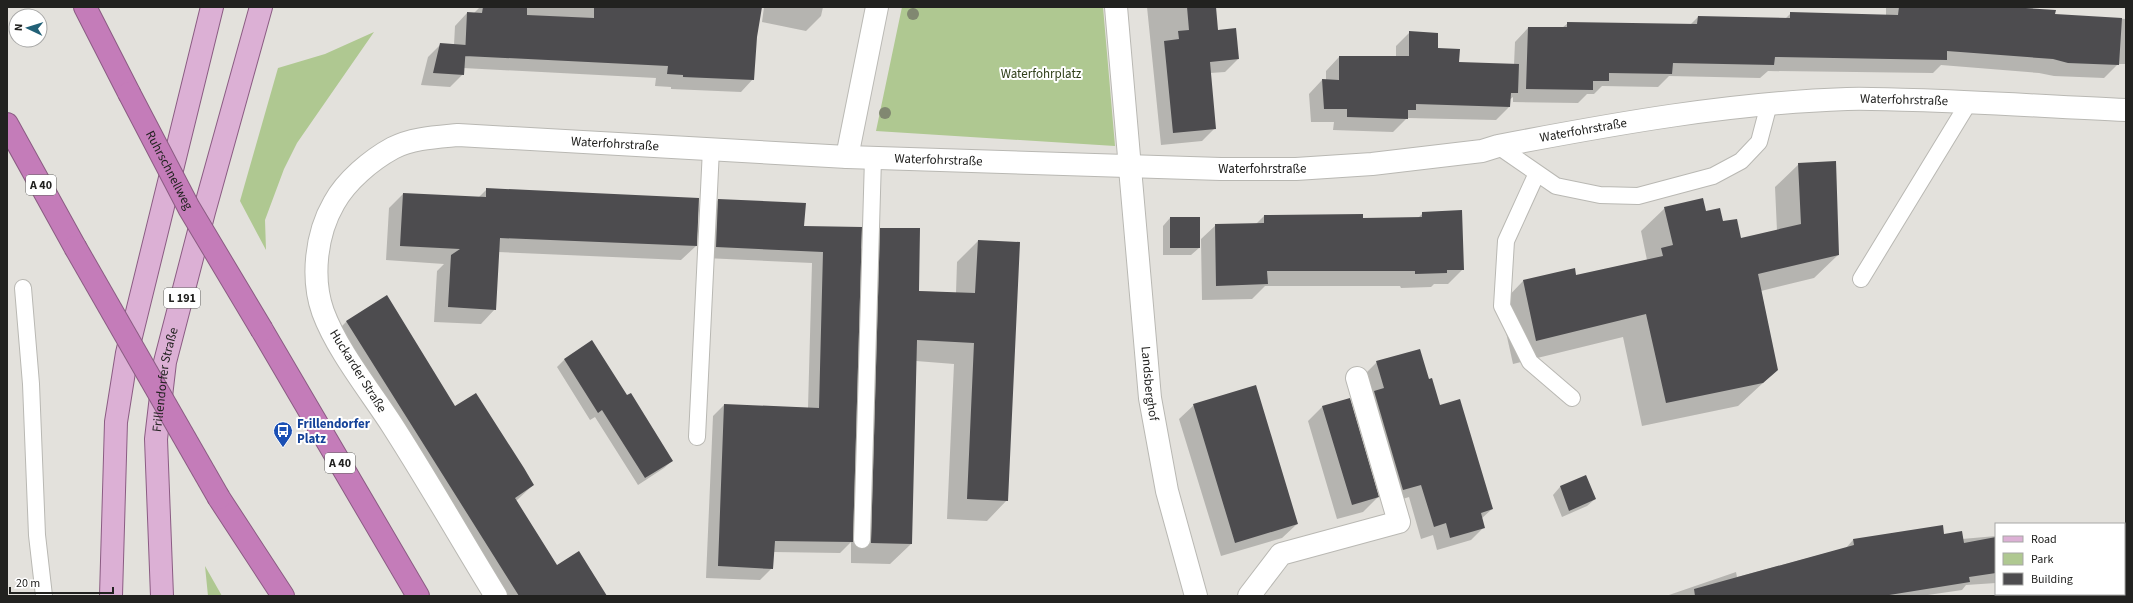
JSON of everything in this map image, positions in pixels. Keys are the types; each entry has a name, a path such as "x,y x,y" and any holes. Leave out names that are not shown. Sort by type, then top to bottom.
{"highway":[{"name":"Ruhrschnellweg","path":"85,7 190,208 418,596"},
{"name":"A 40","path":"7,124 75,247 219,498 283,596"}],"main road":[{"path":"111,596 116,422 127,353 212,7"},
{"name":"Frillendorfer Straße","path":"162,596 156,439 165,362 204,212 261,7"}],"street":[{"path":"847,157 877,7"},
{"path":"1116,7 1129,166"},
{"name":"Waterfohrstraße","path":"395,148 436,137 458,135 847,157 1129,166 1296,169 1402,161 1482,151 1498,146 1613,124 1694,112 1774,103 1848,99 1969,102 2126,110"},
{"name":"Huckarder Straße","path":"395,148 366,167 334,203 319,244 316,268 317,290 323,311 332,332 393,427 496,596"},
{"name":"Landsberghof","path":"1129,166 1150,398 1167,491 1196,596"},
{"path":"1249,596 1281,554 1399,522 1357,378"}],"lane":[{"path":"1861,279 1969,102"},
{"path":"1498,146 1556,186 1600,195 1638,196 1713,176 1741,161 1759,142 1769,104"},
{"path":"697,437 711,149"},
{"path":"862,540 873,158"},
{"path":"1537,173 1506,241 1502,306 1530,362 1572,398"},
{"path":"23,288 31,384 37,535 44,596"}],"green space":[{"name":"Waterfohrplatz","path":"902,7 1103,7 1115,146 876,131"},
{"path":"374,32 297,143 284,169 265,220 266,250 240,201 278,68 325,54"},
{"path":"205,566 222,596 208,596"}],"building":[{"path":"483,7 527,7 527,15 594,18 594,7 762,7 757,37 754,80 683,77 683,75 667,74 668,66 465,56 467,12 482,13"},
{"path":"1187,7 1216,7 1218,30 1236,28 1239,59 1210,62 1216,129 1173,133 1164,41 1179,39 1178,31 1189,30"},
{"path":"1899,7 2009,7 2056,10 2055,14 2122,18 2119,65 2068,63 2053,59 1947,51 1947,60 1775,57 1774,65 1673,63 1672,74 1609,73 1609,81 1593,81 1593,90 1526,89 1528,27 1567,27 1567,22 1697,24 1698,16 1790,18 1790,12 1898,15"},
{"path":"1409,31 1438,33 1438,48 1460,49 1459,62 1519,64 1518,93 1511,93 1510,107 1416,104 1416,110 1408,110 1408,119 1347,117 1347,109 1324,109 1322,79 1339,80 1339,56 1409,56"},
{"path":"440,43 466,45 464,75 433,73"},
{"path":"1836,161 1839,255 1758,274 1778,370 1763,383 1666,403 1646,314 1536,341 1523,280 1575,268 1576,275 1663,256 1661,248 1673,245 1664,207 1703,198 1706,211 1720,208 1723,221 1737,219 1741,238 1801,224 1798,163"},
{"path":"486,188 699,198 697,246 500,238 496,310 448,307 451,255 460,249 400,246 403,193 486,197"},
{"path":"718,199 806,203 804,226 862,227 853,542 775,541 773,569 718,566 724,404 819,408 823,252 716,247"},
{"path":"1462,210 1464,270 1447,270 1447,273 1415,274 1415,271 1267,271 1268,284 1216,286 1215,224 1264,223 1264,215 1363,214 1363,218 1422,217 1422,212"},
{"path":"1170,217 1200,217 1200,248 1170,248"},
{"path":"880,228 920,228 919,291 975,293 978,240 1020,242 1008,501 967,499 974,343 917,340 912,544 871,543"},
{"path":"387,295 455,406 476,393 524,468 534,485 515,498 557,565 579,551 607,596 519,596 346,321"},
{"path":"592,340 627,395 631,393 673,461 645,478 602,410 598,413 564,359"},
{"path":"1420,349 1429,379 1432,378 1440,405 1460,399 1493,509 1481,513 1485,528 1450,538 1446,523 1434,527 1421,485 1403,490 1374,391 1384,388 1376,361"},
{"path":"1256,385 1298,524 1235,543 1193,404"},
{"path":"1350,398 1379,497 1352,505 1322,406"},
{"path":"1586,475 1596,499 1569,511 1560,486"},
{"path":"1943,525 1944,534 1962,531 1964,543 1995,537 1995,573 1969,577 1970,582 1883,596 1695,596 1694,589 1854,545 1853,539"}],"place":[{"name":"Frillendorfer Platz","path":"283,448"}]}
